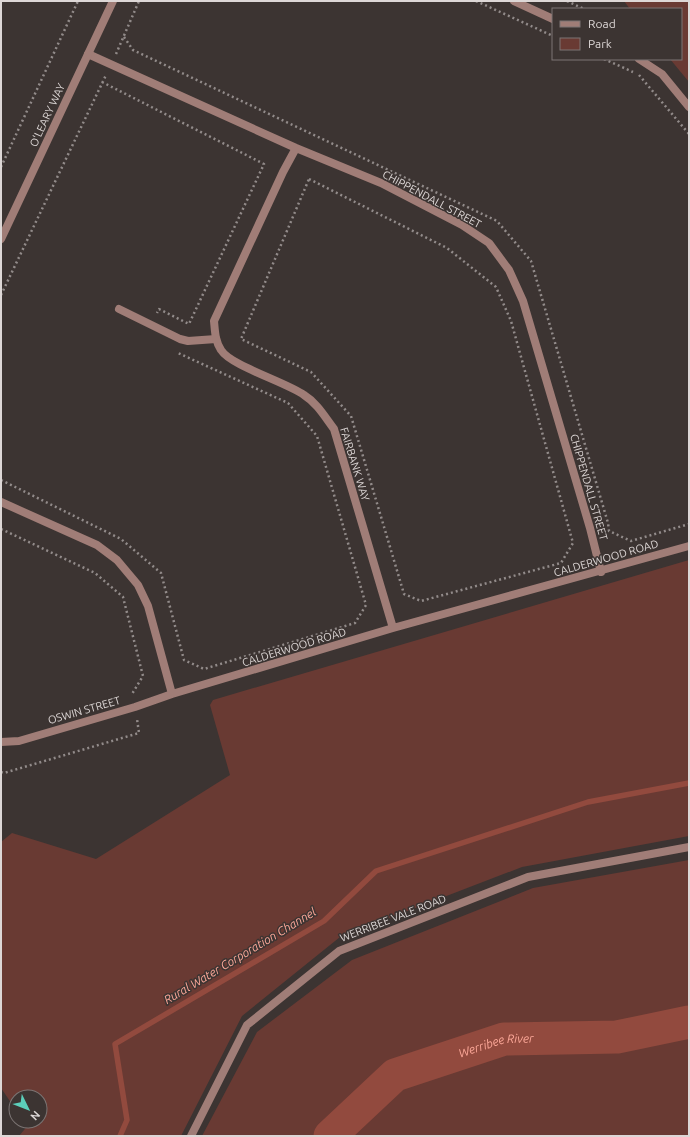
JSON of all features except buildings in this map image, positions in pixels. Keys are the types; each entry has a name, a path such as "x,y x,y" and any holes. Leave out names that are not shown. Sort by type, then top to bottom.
{"street":[{"name":"O'LEARY WAY","path":"1,239 113,1"},
{"path":"514,1 552,19"},
{"name":"CHIPPENDALL STREET","path":"88,54 296,148 381,183 462,225 489,243 509,270 523,301 601,572"},
{"path":"641,60 662,74 689,108"},
{"name":"FAIRBANK WAY","path":"296,148 283,172 214,321 216,339 222,351 231,360 306,395 334,429 393,628"},
{"path":"119,309 180,339 188,341 216,339"},
{"path":"1,502 97,545 117,560 138,585 148,606 172,694"},
{"name":"CALDERWOOD ROAD","path":"172,694 393,628 601,572 689,546"},
{"name":"OSWIN STREET","path":"1,742 19,741 135,707 172,694"},
{"name":"WERRIBEE VALE ROAD","path":"191,1136 246,1025 339,951 528,877 689,846"}],"path":[{"path":"1,167 78,1"},
{"path":"118,48 139,1"},
{"path":"476,1 552,36"},
{"path":"567,1 582,8"},
{"path":"124,37 133,50 497,221 531,261 608,523 609,531 631,541 689,524"},
{"path":"606,60 638,74 689,134"},
{"path":"1,294 102,82 264,164 189,324 158,309 151,325"},
{"path":"310,179 447,248 496,287 511,321 573,543 561,563 421,601 404,594 351,416 310,372 241,340 310,179"},
{"path":"1,480 121,539 161,573 184,660 204,669 355,623 366,605 317,436 288,403 172,351"},
{"path":"1,529 95,573 123,597 143,676 131,695 135,707 139,733 4,773 1,772"}],"green space":[{"path":"624,1 689,1 689,82 671,60 682,60 682,8 629,8"},
{"path":"689,560 689,836 522,867 340,937 242,1016 181,1136 19,1136 25,1129 48,1129 48,1089 8,1089 8,1098 1,1088 1,842 12,833 96,859 230,775 210,705 213,700"},
{"path":"689,860 689,1136 202,1136 257,1032 352,960 533,888"}],"waterway":[{"name":"Rural Water Corporation Channel","path":"120,1136 127,1120 115,1044 324,921 376,871 588,802 689,783"},
{"name":"Werribee River","path":"330,1136 395,1075 504,1039 617,1037 689,1022"}]}
